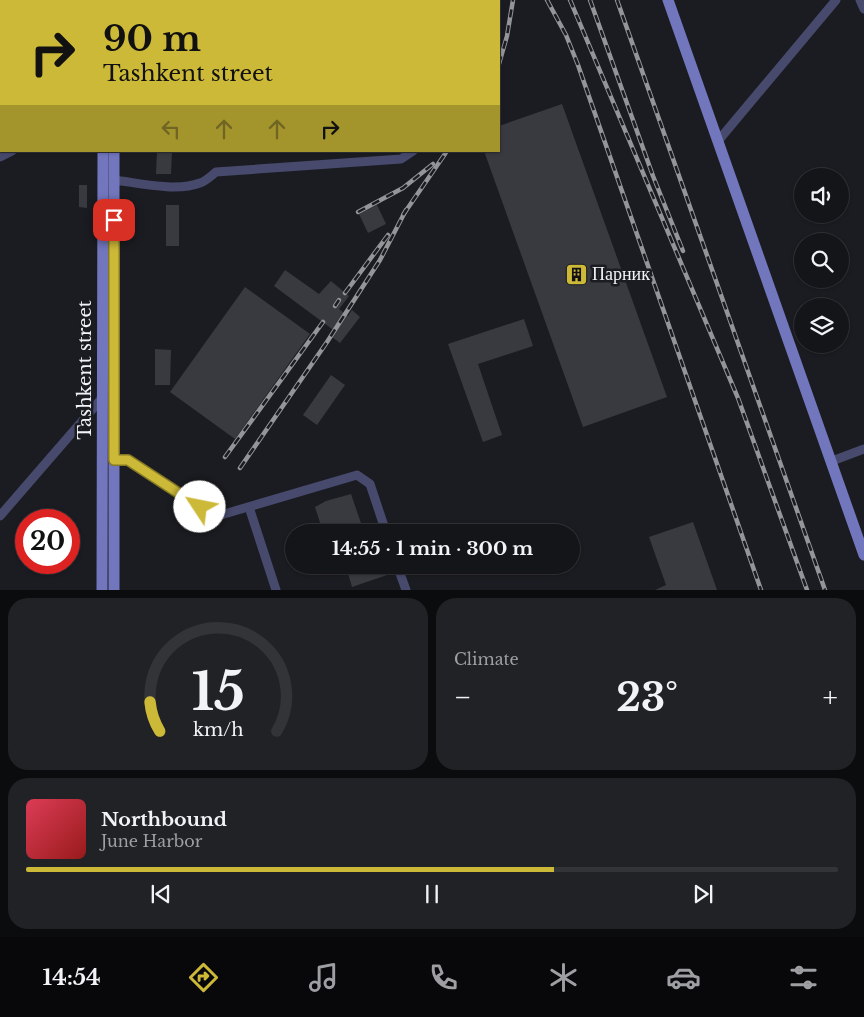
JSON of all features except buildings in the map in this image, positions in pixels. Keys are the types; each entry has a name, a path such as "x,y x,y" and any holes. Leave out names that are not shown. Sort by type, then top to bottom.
{"main road":[{"path":"668,0 864,555"},
{"name":"Tashkent street","path":"102,590 103,152"},
{"name":"Tashkent street","path":"114,152 114,590"}],"street":[{"path":"718,141 836,0"},
{"path":"860,0 864,9"},
{"path":"114,180 164,186 186,186 201,183 216,172 401,159 412,152"},
{"path":"0,516 103,397"},
{"path":"832,461 864,449"},
{"path":"114,460 128,460 214,517 357,475 370,484 383,524"},
{"path":"248,508 276,590"},
{"path":"400,574 406,590"}],"railway":[{"path":"500,60 507,36 513,0"},
{"path":"547,0 566,35 578,65 761,590"},
{"path":"570,0 738,398 807,590"},
{"path":"590,0 653,176 683,251"},
{"path":"617,0 825,590"},
{"path":"403,215 446,152"},
{"path":"358,212 403,188 433,164"},
{"path":"240,468 327,342 380,260 406,210"},
{"path":"345,293 388,235"},
{"path":"335,306 339,300"},
{"path":"225,457 323,322"}],"place":[{"name":"Парник","path":"576,274"}],"route":[{"path":"114,220 114,460 128,460 200,507"}]}
